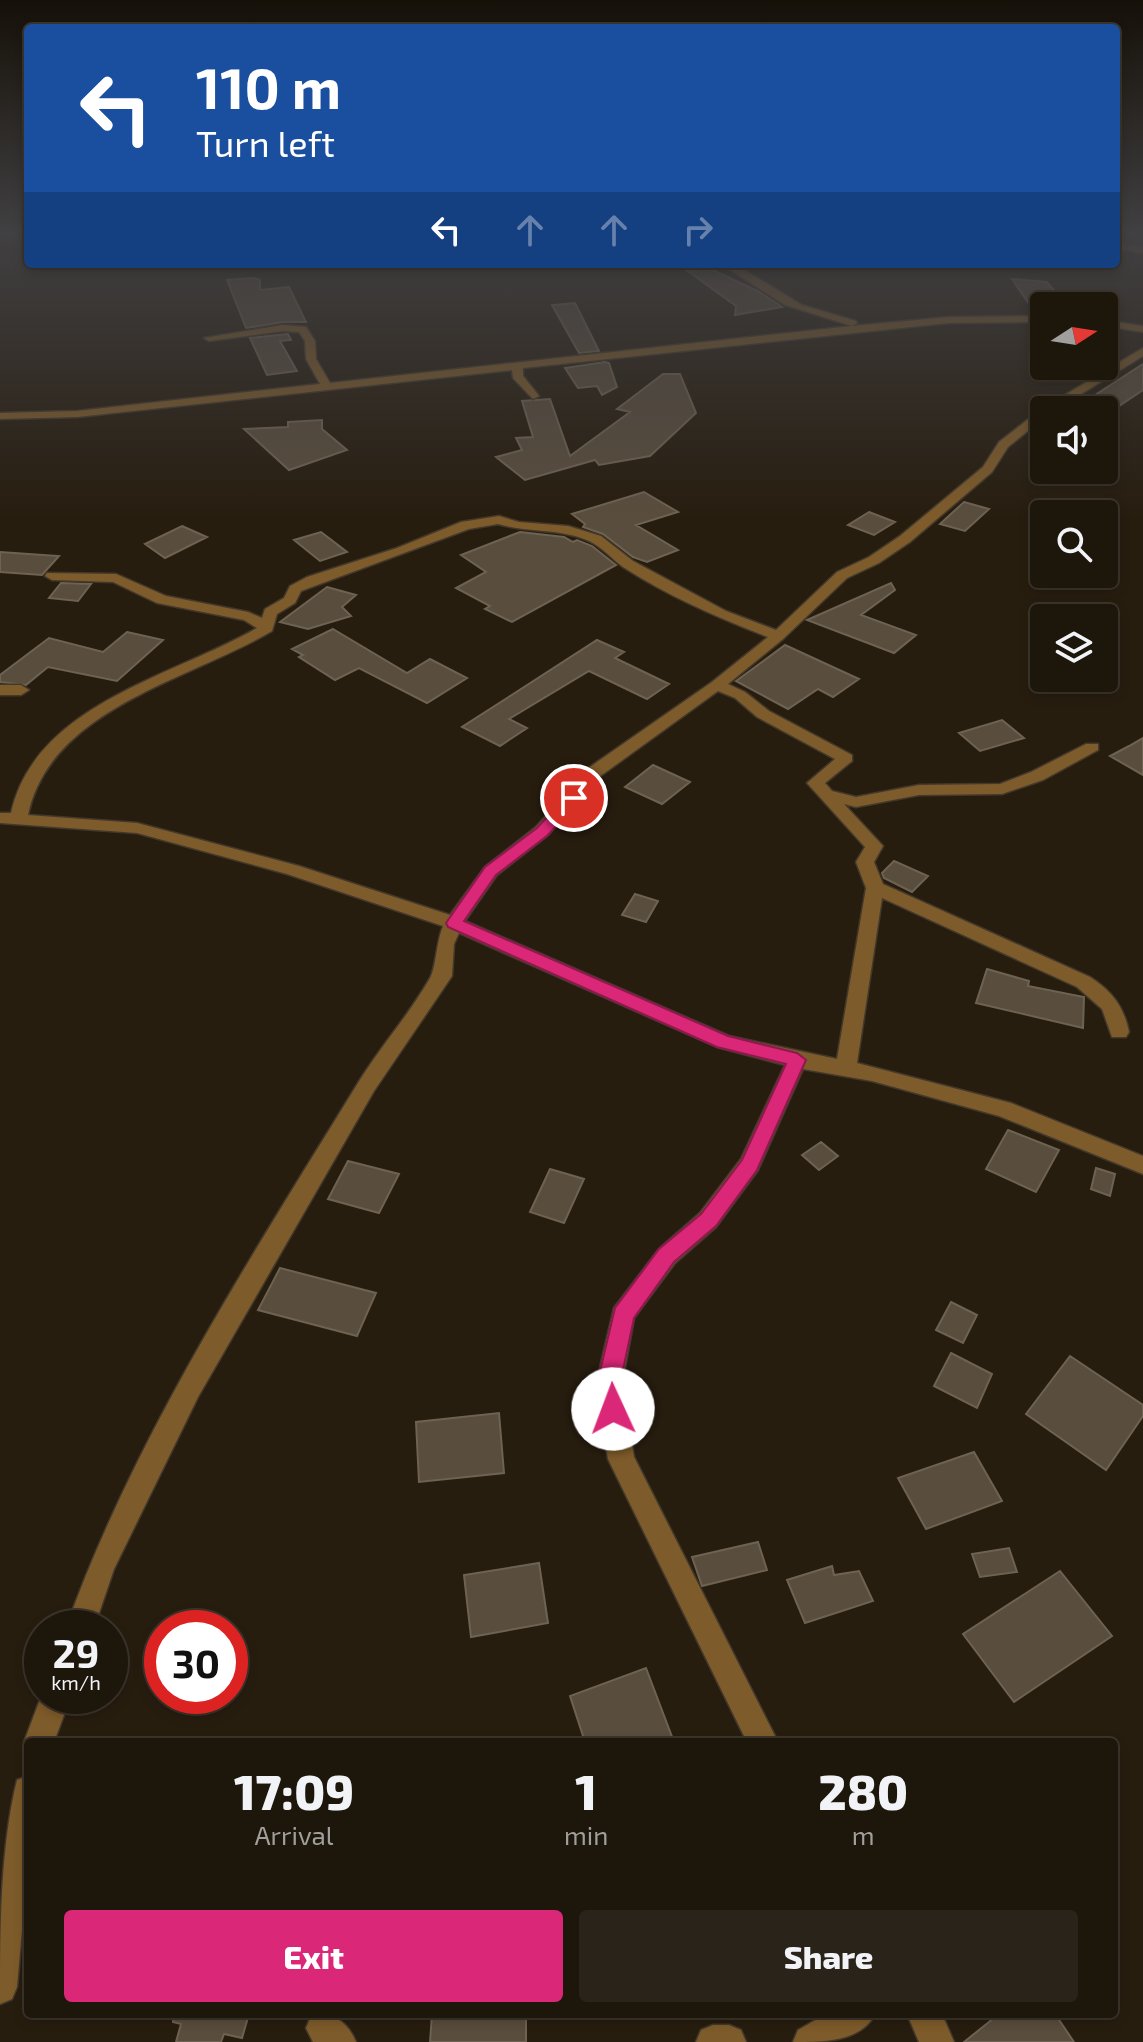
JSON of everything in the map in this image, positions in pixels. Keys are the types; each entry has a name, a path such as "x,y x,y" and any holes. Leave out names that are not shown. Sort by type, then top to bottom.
{"street":[{"path":"209,338 281,328"},
{"path":"289,328 302,329 310,341 311,359 327,387"},
{"path":"0,416 77,414 861,328"},
{"path":"1070,396 1143,351"},
{"path":"518,367 517,376 533,396"},
{"path":"86,1610 102,1565 189,1389 367,1085 442,976 445,944 454,923 491,871 542,831 593,773 717,685 778,636 842,575 874,560 941,510 988,469 1003,445 1030,421"},
{"path":"778,636 721,614 628,564 596,539 568,530 518,526 499,520 466,525 402,551 312,580 295,589 290,600 270,612 267,628 240,645 152,681 97,713 61,744 9,817 137,828 293,870 454,923 724,1042 1004,1109 1143,1165"},
{"path":"52,576 116,578 162,600 248,616 267,628"},
{"path":"717,685 740,695 763,714 846,758 815,783 874,846 865,862 875,888 846,1069"},
{"path":"0,690 21,690"},
{"path":"828,795 856,802 919,790 1002,789 1037,776 1092,747"},
{"path":"875,888 1101,991 1117,1014 1119,1032"},
{"path":"761,1738 621,1459 609,1384 623,1315 667,1256 708,1220 750,1164 797,1060"},
{"path":"40,1738 49,1714"},
{"path":"0,1987 9,1876 24,1809"},
{"path":"810,2042 851,2018"},
{"path":"926,2018 937,2042"},
{"path":"713,2042 729,2042"}],"building":[{"path":"565,328 588,328 599,351 579,353"},
{"path":"288,334 291,340 280,341 297,371 267,375 250,338"},
{"path":"609,363 617,387 602,395 597,386 578,388 565,368"},
{"path":"1143,364 1143,390 1118,407 1118,396 1094,396"},
{"path":"663,374 680,374 696,413 650,456 599,465 595,460 525,480 496,457 522,450 516,438 533,437 522,401 550,399 570,456 630,412 617,409"},
{"path":"322,420 322,429 347,450 289,470 244,429 288,427 288,422"},
{"path":"644,492 678,512 636,525 678,550 647,562 633,557 603,534 583,527 585,524 572,514"},
{"path":"964,502 989,509 965,531 940,524"},
{"path":"869,512 895,522 874,535 848,525"},
{"path":"182,526 207,537 165,558 145,544"},
{"path":"321,532 347,552 320,561 294,540"},
{"path":"520,532 564,537 573,542 577,540 592,546 616,565 512,622 485,609 490,606 456,588 486,572 461,555"},
{"path":"0,552 59,556 42,575 0,572"},
{"path":"61,583 91,584 78,601 49,598"},
{"path":"891,583 895,590 861,615 916,635 894,653 807,620"},
{"path":"327,587 356,595 342,607 351,616 308,629 280,622"},
{"path":"333,629 407,673 430,659 467,678 427,703 359,668 335,680 292,649"},
{"path":"127,632 163,640 117,681 48,667 26,685 0,682 0,675 49,638 103,652"},
{"path":"597,640 624,652 615,658 669,684 647,699 589,671 509,719 527,728 500,746 462,727"},
{"path":"785,645 859,679 833,697 818,689 788,709 736,681"},
{"path":"1002,720 1024,738 980,751 959,733"},
{"path":"1143,738 1143,775 1110,756 1129,746"},
{"path":"653,765 690,782 662,804 625,787"},
{"path":"894,861 928,876 912,892 884,878 882,873"},
{"path":"635,894 658,901 646,922 622,915"},
{"path":"987,969 1029,981 1028,986 1084,997 1083,1028 976,1003"},
{"path":"1008,1130 1059,1150 1036,1192 986,1169"},
{"path":"821,1142 838,1156 819,1170 802,1155"},
{"path":"348,1161 399,1174 379,1213 328,1199"},
{"path":"1096,1168 1115,1174 1110,1196 1091,1189"},
{"path":"550,1169 584,1179 564,1223 530,1212"},
{"path":"280,1268 376,1293 357,1336 258,1310"},
{"path":"951,1302 977,1315 963,1343 936,1330"},
{"path":"951,1353 992,1374 977,1408 934,1386"},
{"path":"1070,1356 1143,1405 1143,1416 1106,1470 1026,1414"},
{"path":"499,1413 504,1473 419,1482 416,1422"},
{"path":"974,1452 1002,1501 926,1529 898,1478"},
{"path":"758,1542 767,1570 702,1586 692,1557"},
{"path":"1009,1548 1017,1572 980,1577 972,1554"},
{"path":"539,1563 548,1623 471,1637 464,1575"},
{"path":"832,1566 834,1575 859,1571 873,1601 805,1623 787,1580"},
{"path":"1060,1571 1112,1636 1014,1702 963,1634"},
{"path":"646,1668 672,1738 584,1738 570,1696"},
{"path":"174,2018 248,2018 242,2038 224,2034 221,2042 176,2042 181,2024 173,2022"},
{"path":"432,2018 526,2018 526,2042 430,2042"},
{"path":"994,2018 1058,2018 1074,2042 964,2042"}],"route":[{"path":"574,798 542,831 491,871 454,923 724,1042 797,1060 750,1164 708,1220 667,1256 623,1315 609,1384 613,1409"}]}
